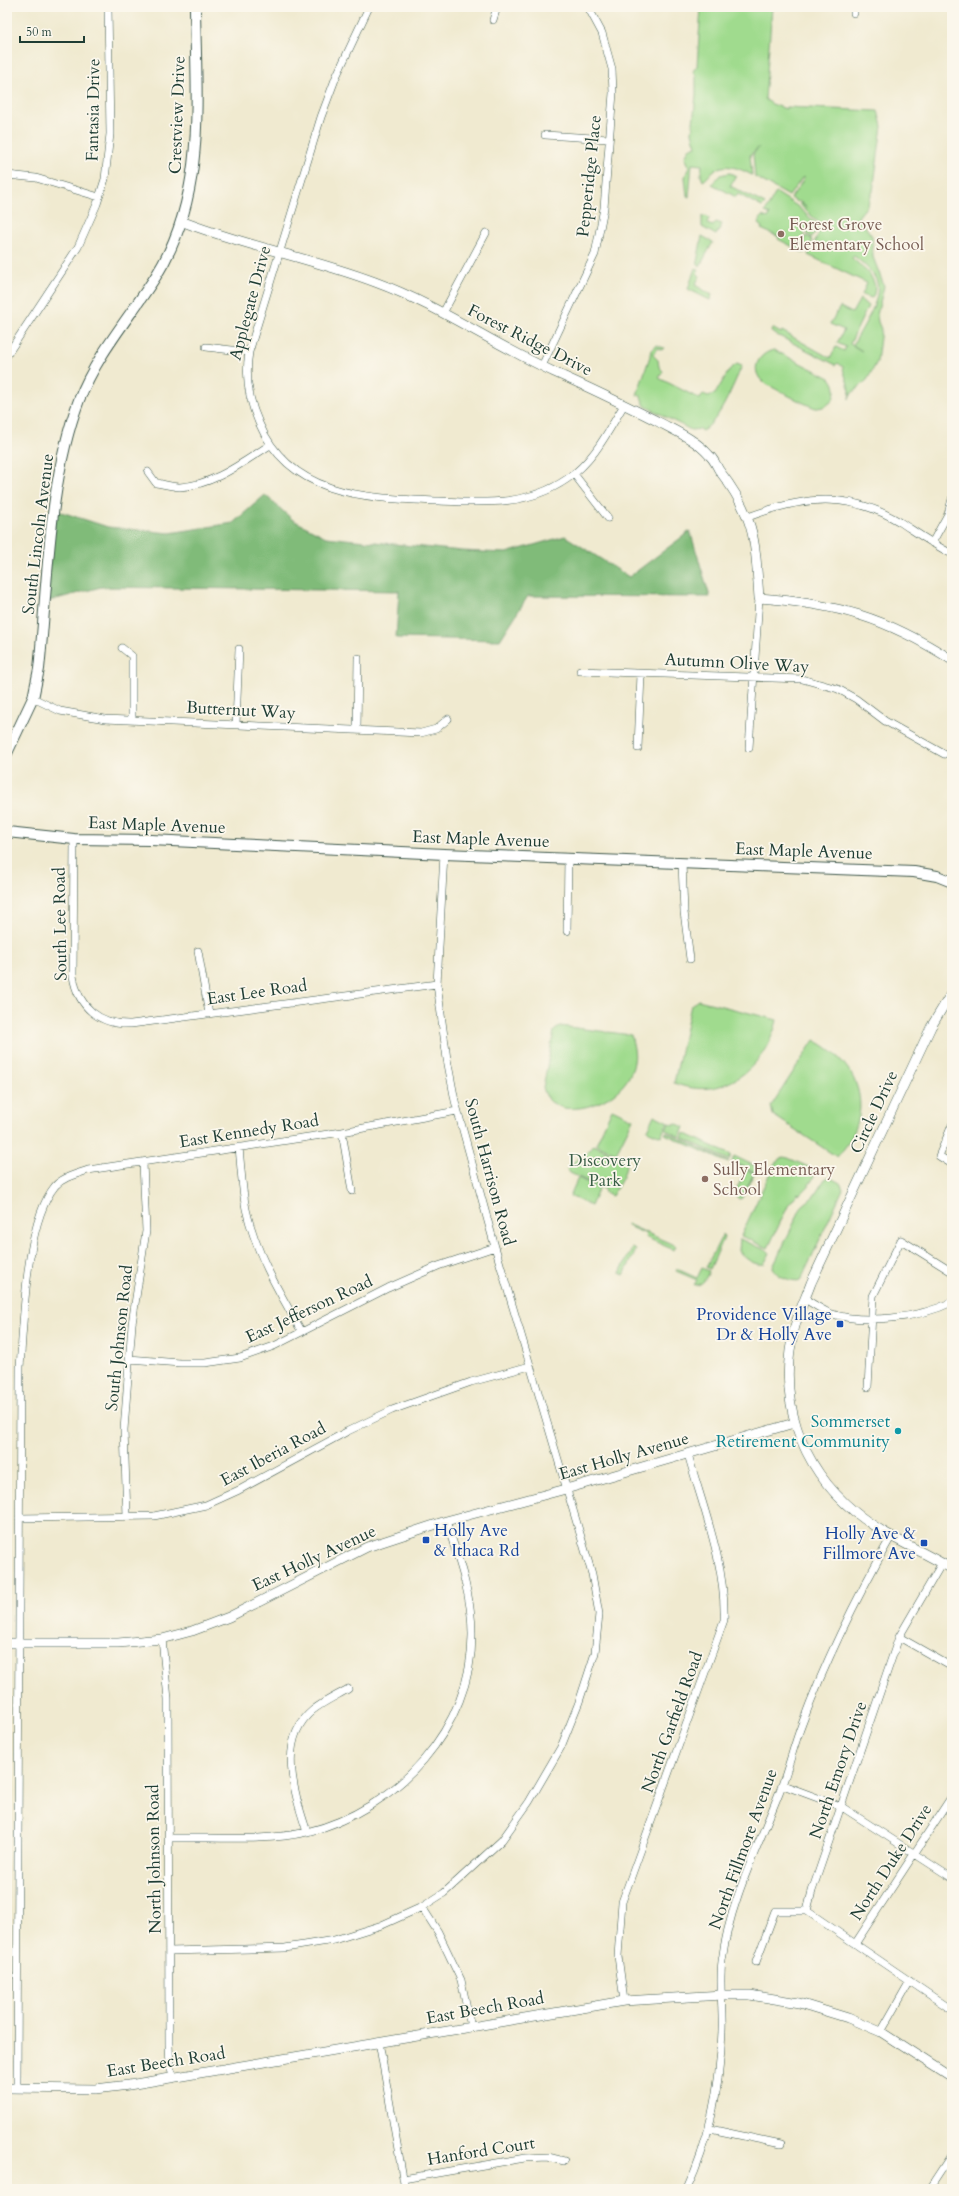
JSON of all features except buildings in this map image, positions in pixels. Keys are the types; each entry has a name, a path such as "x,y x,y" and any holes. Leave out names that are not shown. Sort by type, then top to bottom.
{"main road":[{"name":"Crestview Drive","path":"134,307 156,276 181,221 192,179 196,149 195,7"},
{"name":"South Lincoln Avenue","path":"7,753 33,698 39,669 50,550 58,483 64,451 79,400 100,357 134,307"},
{"name":"East Maple Avenue","path":"7,832 74,839 166,840 444,854 914,872 937,876 952,882"}],"street":[{"name":"Fantasia Drive","path":"7,355 78,247 89,225 99,197 106,170 110,134 108,7"},
{"name":"Applegate Drive","path":"369,7 336,77 321,117 249,352 248,383 252,407 264,436 294,469 321,485 351,494 382,499 502,502 523,498 544,491 574,474 596,450 624,405"},
{"path":"493,20 498,7"},
{"name":"Pepperidge Place","path":"542,366 595,254 604,208 613,93 611,58 602,33 588,7"},
{"path":"545,135 609,139"},
{"path":"7,175 36,178 99,197"},
{"name":"Forest Ridge Drive","path":"181,221 206,231 279,251 377,282 443,313 542,366 624,405 701,446 711,457 733,488 748,517 756,548 759,598"},
{"path":"443,313 486,233"},
{"path":"206,347 249,352"},
{"path":"148,472 156,483 180,487 208,481 236,467 270,444"},
{"path":"574,474 608,518"},
{"path":"932,543 948,514 952,499"},
{"path":"748,517 788,503 806,500 842,500 874,508 952,554"},
{"path":"749,748 759,598 815,604 866,616 914,636 952,660"},
{"path":"122,648 132,656 132,720"},
{"path":"236,724 239,649"},
{"path":"357,730 358,658"},
{"name":"Autumn Olive Way","path":"580,671 641,674 754,676 802,679 838,689 856,699 885,722 944,754"},
{"path":"638,748 641,674"},
{"name":"Butternut Way","path":"33,698 60,711 82,716 132,720 421,733 436,729 448,719"},
{"name":"South Lee Road","path":"74,839 73,976 75,988 85,1006"},
{"name":"South Harrison Road","path":"170,1951 278,1949 327,1942 382,1925 422,1907 444,1893 502,1840 530,1802 561,1747 580,1702 595,1653 598,1614 592,1574 495,1247 457,1111 447,1059 437,984 444,854"},
{"path":"567,931 568,858"},
{"path":"682,863 684,912 690,959"},
{"path":"198,951 209,1014"},
{"name":"East Lee Road","path":"85,1006 105,1019 124,1024 437,984"},
{"name":"Circle Drive","path":"892,1535 856,1513 830,1488 811,1461 794,1424 788,1386 789,1356 795,1324 805,1299 907,1076 931,1026 952,992"},
{"name":"East Kennedy Road","path":"19,1518 20,1375 24,1323 37,1226 56,1185 81,1172 342,1132 457,1111"},
{"path":"952,1125 939,1156 952,1164"},
{"path":"342,1132 352,1191"},
{"path":"239,1147 246,1207 253,1234 272,1279 302,1332"},
{"name":"South Johnson Road","path":"127,1516 124,1430 132,1324 146,1231 143,1163"},
{"path":"868,1387 873,1296 901,1240 952,1272"},
{"name":"East Jefferson Road","path":"129,1358 180,1363 205,1363 240,1358 274,1346 388,1288 438,1266 495,1247"},
{"path":"805,1299 829,1312 843,1317 872,1319 918,1313 952,1302"},
{"name":"East Iberia Road","path":"19,1518 154,1516 206,1506 240,1490 348,1431 392,1410 458,1386 530,1366"},
{"name":"East Holly Avenue","path":"7,1643 118,1643 162,1639 192,1632 229,1617 367,1547 446,1522 794,1424"},
{"name":"North Garfield Road","path":"624,2001 618,1956 622,1902 724,1620 725,1594 718,1560 688,1454"},
{"path":"17,2088 19,1518"},
{"path":"169,1838 278,1837 307,1832 354,1815 373,1805 395,1789 431,1752 453,1714 467,1676 471,1655 472,1632 467,1594 446,1522"},
{"path":"892,1535 952,1569"},
{"name":"North Fillmore Avenue","path":"687,2189 710,2128 722,2032 722,1961 732,1913 783,1785 802,1724 834,1650 870,1573 892,1535"},
{"name":"North Emory Drive","path":"807,1911 812,1892 899,1637 942,1563"},
{"path":"899,1637 952,1667"},
{"name":"North Johnson Road","path":"162,1639 168,1699 170,1951 169,2045 170,2067 174,2078"},
{"path":"307,1832 292,1774 290,1759 293,1743 300,1726 313,1710 348,1689"},
{"path":"783,1785 842,1807 915,1852 952,1878"},
{"name":"North Duke Drive","path":"855,1944 952,1796"},
{"path":"422,1907 438,1932 461,1980 471,2027"},
{"path":"756,1962 775,1911 807,1911 952,2010"},
{"path":"881,2032 910,1981"},
{"name":"East Beech Road","path":"7,2088 95,2089 174,2078 624,2001 722,1995 750,1995 799,2003 848,2018 881,2032 952,2078"},
{"path":"379,2042 405,2189"},
{"path":"710,2128 781,2144"},
{"path":"929,2189 952,2154"},
{"name":"Hanford Court","path":"403,2179 525,2158 548,2157 564,2161"}],"green space":[{"path":"701,7 772,7 765,99 772,104 786,109 786,107 878,111 882,126 873,191 867,206 858,217 872,236 873,257 884,286 877,315 881,329 877,362 867,380 852,393 849,399 850,390 843,367 838,363 836,365 771,332 772,328 781,333 782,331 830,358 836,347 844,351 846,347 837,343 844,330 830,324 840,307 852,313 860,299 868,306 850,344 862,351 853,345 872,310 877,292 877,283 874,276 854,256 852,258 866,271 873,281 875,292 872,298 862,295 867,283 808,255 820,231 818,229 812,237 807,234 808,232 806,231 797,249 778,239 779,237 761,229 762,227 758,224 762,216 768,218 770,214 765,212 777,193 797,206 819,226 820,224 799,204 800,203 808,209 799,201 797,202 791,198 804,179 803,177 789,196 755,177 753,154 759,147 750,155 752,175 743,170 732,167 722,167 712,172 703,181 701,176 702,165 692,164 689,197 687,196 685,177 689,166 685,157 689,149 696,146 692,133 696,95 696,76 693,71 697,66"},
{"path":"730,173 736,176 730,186 765,204 762,207 738,194 736,197 712,184 720,175"},
{"path":"706,216 709,218 707,224 713,226 716,222 722,224 716,235 702,227 702,217"},
{"path":"702,236 713,242 700,266 697,262"},
{"path":"806,236 811,238 812,242 805,253 798,250"},
{"path":"695,268 699,269 697,273 700,276 695,285 712,295 710,300 688,289"},
{"path":"656,345 664,348 662,350 657,348 653,355 658,360 659,367 663,371 659,378 700,399 703,394 708,396 715,394 730,369 737,364 742,366 720,411 709,426 702,431 701,429 691,430 645,406 640,395 637,395 652,350"},
{"path":"774,350 830,378 835,388 833,400 825,406 816,408 812,407 763,382 759,377 756,367 760,358 764,354"},
{"path":"265,495 293,520 326,537 462,551 506,553 565,536 629,577 690,531 710,597 528,596 500,640 396,638 399,591 101,587 45,602 55,510 108,527 170,533 233,523"},
{"path":"698,1000 777,1020 771,1037 763,1052 753,1065 740,1076 726,1084 710,1088 692,1088 674,1083 691,1005"},
{"path":"560,1026 631,1035 635,1059 631,1073 617,1091 608,1098 586,1107 575,1108 564,1108 548,1100 543,1088 554,1031"},
{"path":"814,1040 831,1051 844,1063 853,1077 858,1092 860,1108 857,1125 849,1141 837,1157 773,1115 771,1106"},
{"path":"612,1109 633,1119 616,1153 596,1144"},
{"path":"654,1115 668,1122 661,1136 647,1130"},
{"path":"669,1123 674,1125 675,1123 684,1127 680,1137 666,1130"},
{"path":"666,1132 729,1162 728,1163 665,1134"},
{"path":"684,1133 731,1155 729,1160 682,1138"},
{"name":"Discovery Park","path":"594,1145 625,1159 626,1167 623,1177 612,1196 605,1193 604,1189 570,1173 567,1169 588,1152"},
{"path":"734,1156 757,1167 755,1172 732,1162"},
{"path":"783,1157 813,1169 814,1176 800,1194 798,1193 789,1204 768,1248 741,1236 774,1164"},
{"path":"731,1163 754,1173 742,1198 739,1199 734,1194 745,1172 731,1165"},
{"path":"829,1177 840,1183 843,1189 801,1280 789,1280 780,1276 773,1267 802,1206 814,1196 825,1179"},
{"path":"578,1178 599,1188 591,1206 570,1196"},
{"path":"627,1224 676,1246 674,1250 645,1237 646,1234 627,1226"},
{"path":"722,1234 724,1236 723,1240 710,1269 706,1267"},
{"path":"740,1239 770,1253 764,1264 753,1263 741,1254 739,1251"},
{"path":"632,1248 636,1250 624,1275 620,1273"},
{"path":"702,1268 709,1271 704,1281 697,1285 694,1285 697,1280 676,1271 677,1269 697,1278"}],"place":[{"name":"Forest Grove Elementary School","path":"781,234"},
{"name":"Sully Elementary School","path":"705,1179"},
{"name":"Providence Village Dr & Holly Ave","path":"840,1324"},
{"name":"Sommerset Retirement Community","path":"898,1431"},
{"name":"Holly Ave & Ithaca Rd","path":"426,1540"},
{"name":"Holly Ave & Fillmore Ave","path":"924,1543"}]}
